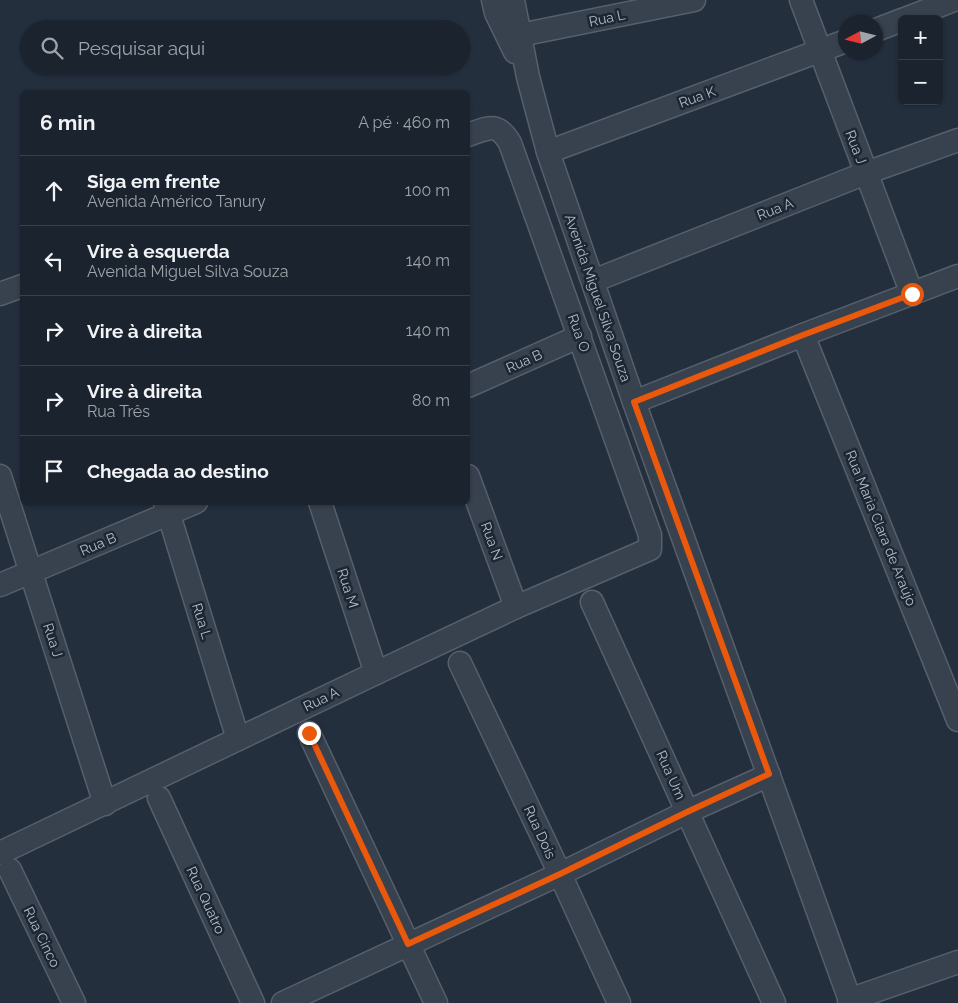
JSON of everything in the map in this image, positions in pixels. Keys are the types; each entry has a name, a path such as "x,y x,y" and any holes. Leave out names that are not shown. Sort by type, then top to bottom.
{"street":[{"name":"Avenida Miguel Silva Souza","path":"493,0 496,13 529,79"},
{"name":"Avenida Miguel Silva Souza","path":"513,0 529,79 548,152 634,402 850,1001"},
{"name":"Rua L","path":"520,35 694,0"},
{"name":"Rua J","path":"801,0 912,294"},
{"path":"914,15 954,0"},
{"path":"883,27 898,21"},
{"name":"Rua K","path":"548,152 838,44"},
{"name":"Rua O","path":"476,132 500,129 504,132 510,143 650,535 650,549 645,552"},
{"name":"Rua A","path":"593,281 866,173 958,140"},
{"path":"634,402 958,276"},
{"path":"0,294 20,287"},
{"name":"Rua Maria Clara de Araújo","path":"803,335 958,720"},
{"name":"Rua B","path":"470,385 580,336"},
{"name":"Rua J","path":"0,476 105,804"},
{"name":"Rua N","path":"470,481 516,607"},
{"name":"Rua B","path":"0,585 32,572 167,508 182,505"},
{"name":"Rua M","path":"321,505 376,673"},
{"name":"Rua L","path":"167,508 238,739"},
{"name":"Rua A","path":"5,862 105,804 238,739 516,607 645,552"},
{"name":"Rua Um","path":"592,602 774,1003"},
{"name":"Rua Dois","path":"460,662 619,1003"},
{"path":"309,733 436,1003"},
{"path":"283,1003 769,774"},
{"name":"Rua Quatro","path":"159,798 253,1003"},
{"name":"Rua Cinco","path":"5,862 74,1003"},
{"path":"850,1001 876,997 958,962"},
{"path":"836,964 850,970 876,997"}],"route":[{"path":"309,733 408,944 769,774 634,402 912,294"}]}
